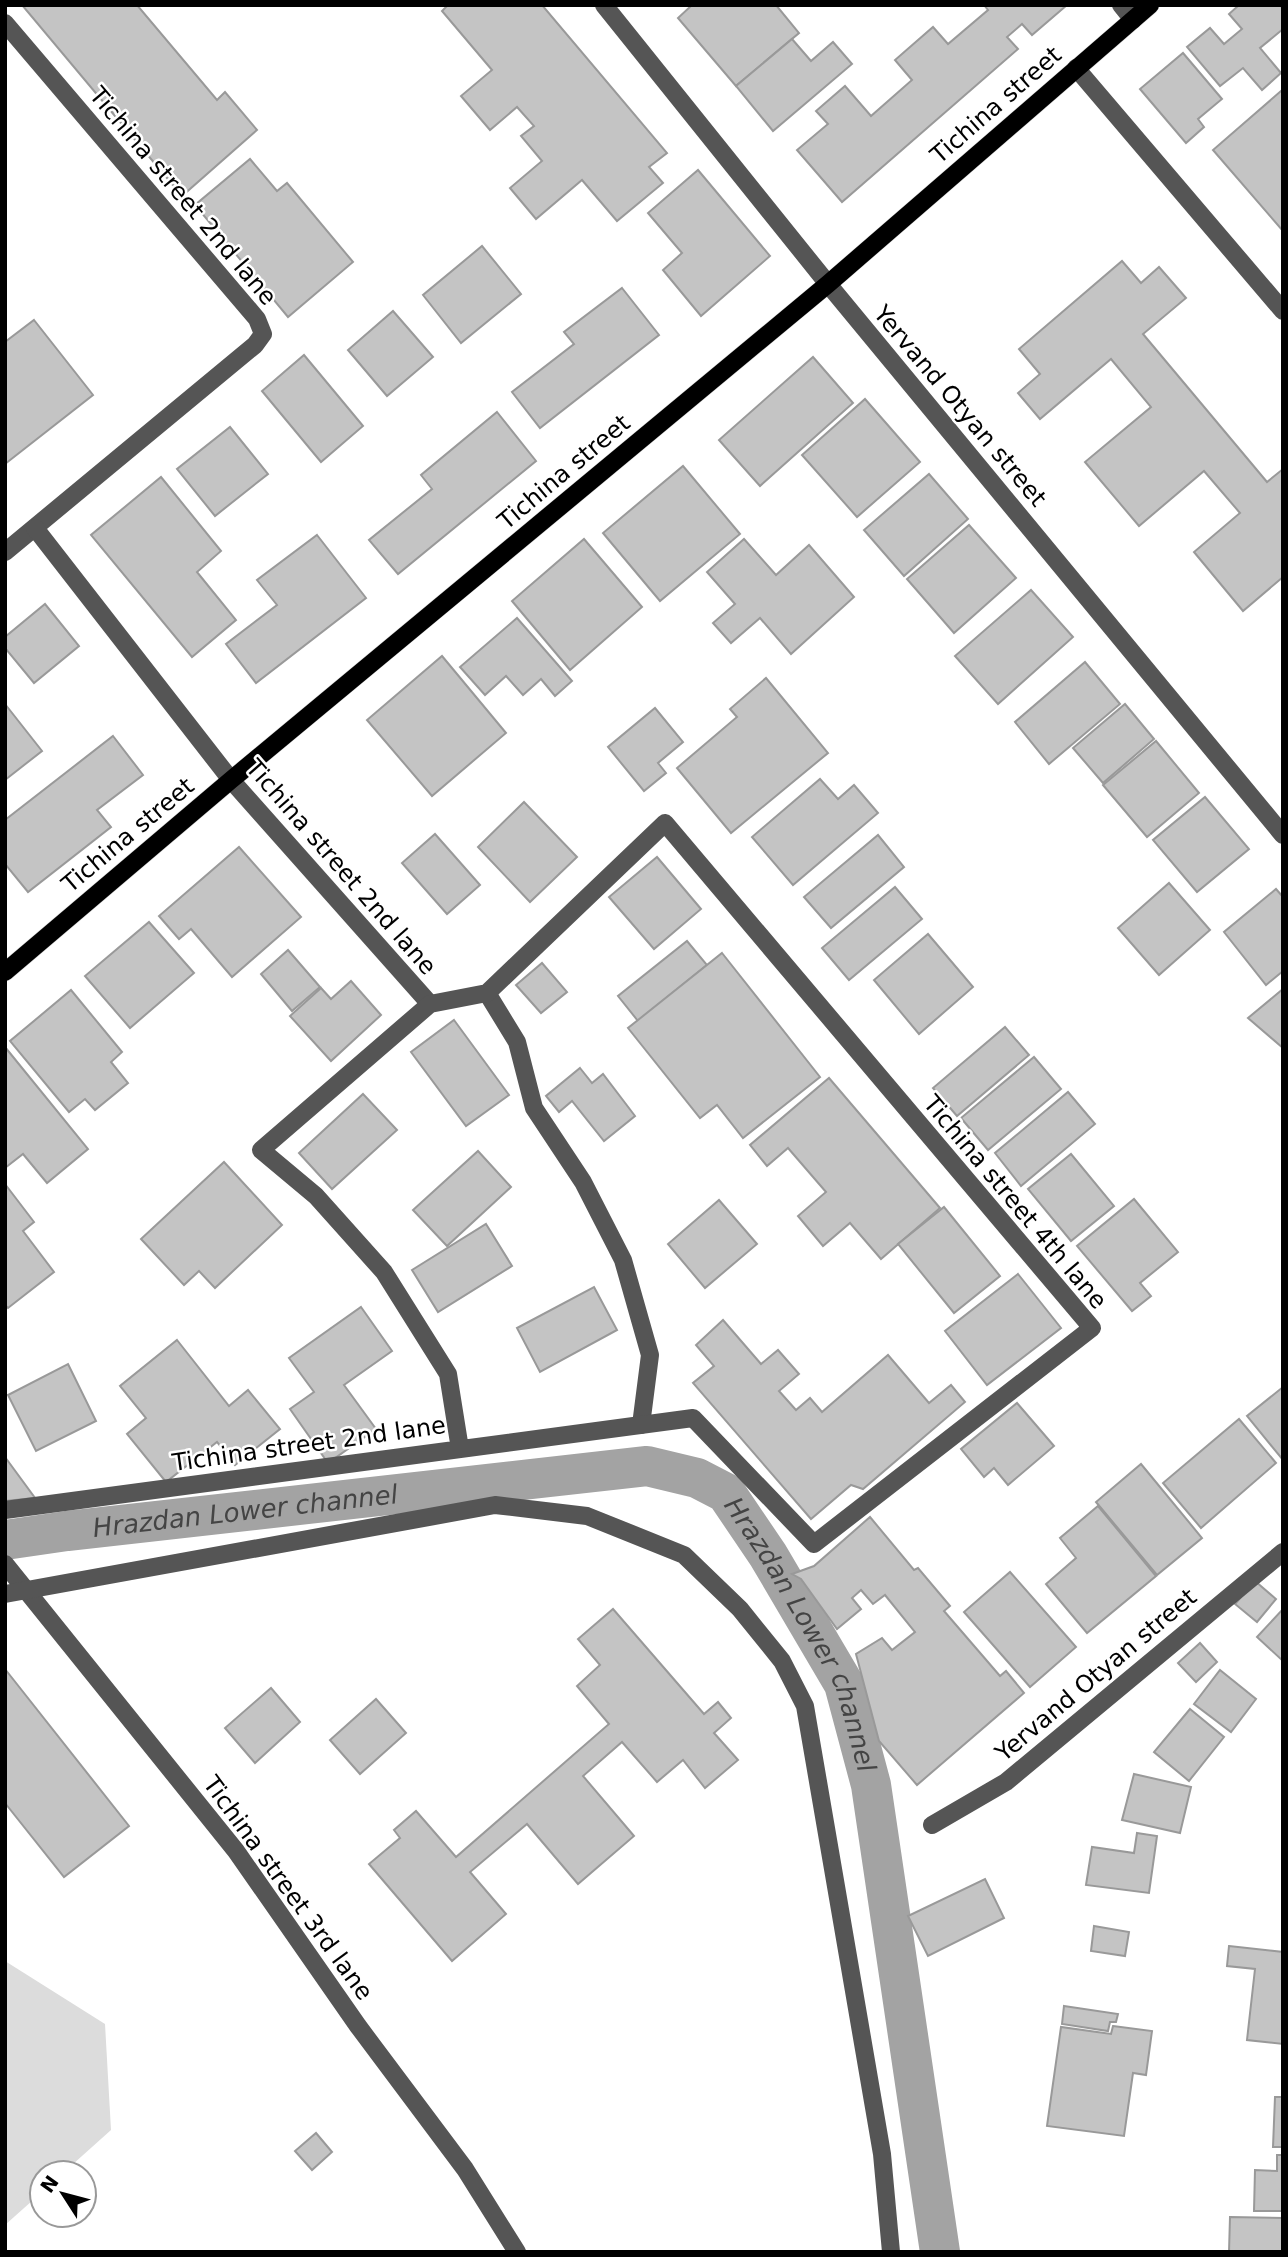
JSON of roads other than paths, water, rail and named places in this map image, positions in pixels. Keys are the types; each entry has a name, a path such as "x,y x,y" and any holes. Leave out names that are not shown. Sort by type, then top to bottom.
{"main road":[{"name":"Tichina street","path":"5,972 230,780 828,285 1150,5"}],"street":[{"name":"Yervand Otyan street","path":"604,5 828,285 1283,835"},
{"path":"1121,5 1133,20"},
{"name":"Tichina street 2nd lane","path":"5,23 257,319 262,334 255,345 5,552"},
{"path":"1076,68 1283,310"},
{"name":"Tichina street 2nd lane","path":"5,1510 460,1449 448,1374 384,1272 316,1196 261,1150 430,1004 230,780 34,528"},
{"name":"Tichina street 4th lane","path":"460,1449 693,1418 814,1544 1092,1328 664,823 487,993"},
{"path":"430,1004 487,993 517,1042 534,1108 583,1182 623,1259 650,1355 641,1425"},
{"path":"5,1594 495,1506 587,1516 684,1555 740,1609 782,1661 805,1706 882,2154 891,2252"},
{"name":"Yervand Otyan street","path":"932,1825 1006,1782 1283,1552"},
{"name":"Tichina street 3rd lane","path":"5,1564 236,1851 358,2026 465,2169 517,2252"}],"waterway":[{"name":"Hrazdan Lower channel","path":"5,1540 647,1466 697,1478 726,1493 768,1555 844,1684 871,1785 940,2252"}]}
